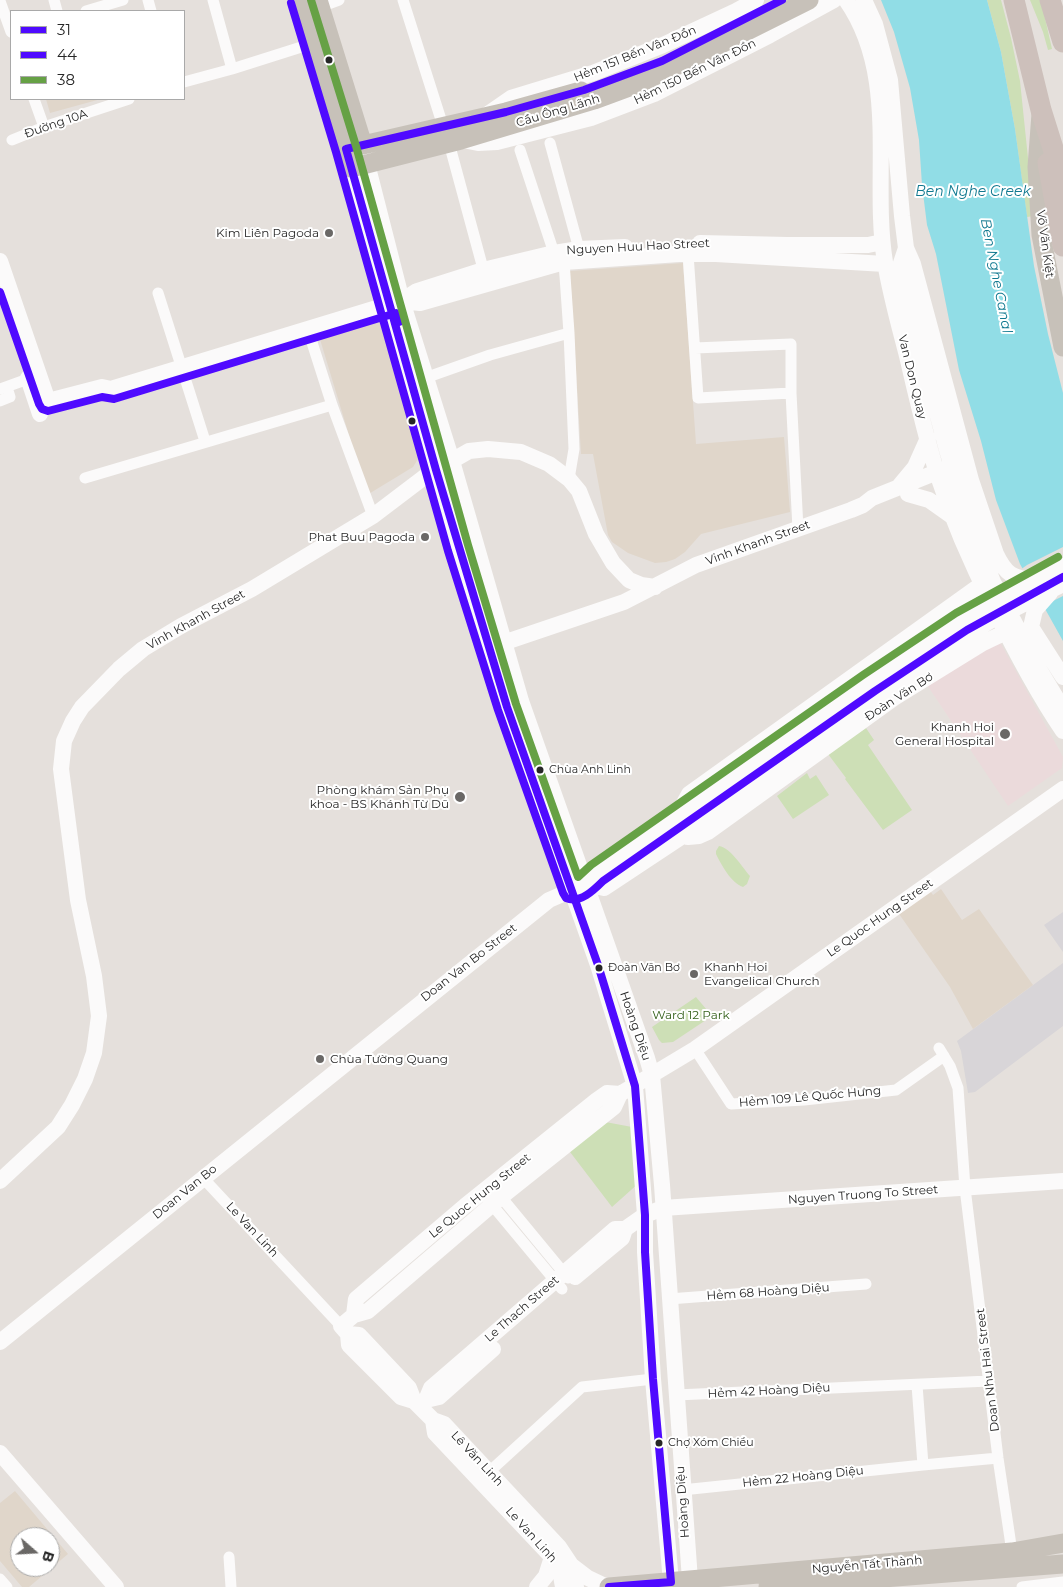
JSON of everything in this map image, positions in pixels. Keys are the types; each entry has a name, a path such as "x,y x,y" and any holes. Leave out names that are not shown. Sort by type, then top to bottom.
{"highway":[{"name":"Võ Văn Kiệt","path":"1014,0 1041,110"},
{"path":"1050,0 1063,42"},
{"path":"1041,110 1058,185 1063,246"}],"main road":[{"name":"Hoàng Diệu","path":"301,0 314,43 354,147"},
{"name":"Hẻm 151 Bến Vân Đồn","path":"485,116 511,98 593,73 663,45 756,0"},
{"name":"Cầu Ông Lãnh","path":"354,147 451,136 485,116 508,119 662,61 782,0"},
{"name":"Hẻm 150 Bến Vân Đồn","path":"451,136 478,142 497,142 591,118 654,94 770,35 808,4 834,0"},
{"name":"Van Don Quay","path":"846,0 852,8 867,41 872,60 878,97 881,141 880,219 885,264 928,438 967,516 994,582 1039,669 1063,709"},
{"name":"Van Don Quay","path":"864,0 875,24 890,80 906,248 900,266 946,474 953,517 982,584 1006,632 1038,691 1063,731"},
{"name":"Hoàng Diệu","path":"319,3 354,147 396,303 436,470 497,645"},
{"name":"Cầu Ông Lãnh","path":"359,166 508,119 594,100 640,83 808,4"},
{"name":"Võ Văn Kiệt","path":"1041,110 1037,168 1041,235 1063,347"},
{"name":"Nguyen Huu Hao Street","path":"559,258 688,254 863,253 882,242"},
{"name":"Nguyen Huu Hao Street","path":"44,407 104,397 111,389 396,303 417,291 485,277 559,258 579,249 725,243 787,246 863,253 885,264"},
{"path":"906,248 913,264 971,480 996,554 1000,564 1010,575 1034,581"},
{"path":"0,261 44,407"},
{"path":"0,293 28,379 44,407"},
{"name":"Hoàng Diệu","path":"396,303 425,378 452,461 497,645 514,704 578,887 644,1050 652,1076 690,1584"},
{"path":"928,438 903,491 929,500 953,517"},
{"name":"Vinh Khanh Street","path":"0,1181 58,1127 72,1105 87,1074 97,1038 99,1016 94,976 78,900 61,769 64,741 73,721 93,694 143,649 181,626 252,589 373,516 436,470 469,451 488,449 521,452 549,464 569,479 579,491 596,534 612,563 629,580 641,585 656,587"},
{"name":"Vinh Khanh Street","path":"497,645 624,602 696,565 863,506 875,506 903,491 946,474"},
{"path":"681,838 750,776 869,683 962,620 1063,566"},
{"path":"624,602 627,586 625,575"},
{"path":"675,819 689,794 982,584"},
{"path":"578,887 675,819 750,776 929,659 990,621 1059,586"},
{"path":"1059,586 1035,610 1031,627 1063,677"},
{"name":"Đoàn Văn Bơ","path":"578,887 604,888 681,838 699,836 708,832 894,698 983,643 1006,632"},
{"name":"Le Quoc Hung Street","path":"345,1330 354,1315 356,1299 558,1143 607,1092 620,1094 695,1049 1063,789"},
{"name":"Hoàng Diệu","path":"578,887 598,965 635,1086 646,1215 645,1252 653,1379 670,1584"},
{"name":"Doan Van Bo Street","path":"203,1178 541,906 558,895 578,887"},
{"name":"Doan Van Bo","path":"0,1342 203,1178"},
{"name":"Nguyen Truong To Street","path":"646,1215 663,1208 1063,1181"},
{"name":"Le Thach Street","path":"420,1402 439,1397 563,1281 622,1238 625,1229 646,1215"},
{"name":"Lê Văn Linh","path":"345,1330 359,1335 409,1388 433,1420 444,1424 560,1547 570,1565 576,1587"},
{"name":"Le Van Linh","path":"433,1420 435,1433 552,1557 560,1570 563,1587"},
{"path":"0,1454 116,1587"},
{"name":"Nguyễn Tất Thành","path":"608,1587 690,1584 1014,1560 1063,1543"},
{"path":"537,1587 546,1576 552,1557"},
{"path":"768,1587 1014,1560 1063,1564"},
{"path":"570,1565 588,1578 608,1587"}],"street":[{"path":"89,10 123,0"},
{"path":"213,0 232,69"},
{"path":"319,3 339,0"},
{"path":"403,0 451,136 485,277"},
{"path":"0,1 10,30"},
{"path":"185,82 314,43"},
{"path":"34,100 44,127"},
{"name":"Đường 10A","path":"12,140 44,127 126,100"},
{"path":"550,143 579,249"},
{"path":"520,150 559,258 569,333 574,449 569,479"},
{"path":"688,254 698,398 791,393"},
{"path":"158,293 205,442"},
{"path":"308,330 332,405 373,516"},
{"path":"425,378 490,355 569,333"},
{"path":"694,348 791,344 791,393 798,529"},
{"path":"0,401 10,397 3,388 28,379"},
{"path":"85,478 332,405"},
{"name":"Hẻm 109 Lê Quốc Hưng","path":"695,1049 732,1104 804,1100 896,1090 941,1052"},
{"name":"Doan Nhu Hai Street","path":"941,1052 950,1066 958,1088 965,1188 998,1458 1017,1587"},
{"name":"Le Van Linh","path":"203,1178 345,1330"},
{"path":"492,1195 563,1281"},
{"name":"Hẻm 68 Hoàng Diệu","path":"669,1299 866,1284"},
{"path":"490,1472 582,1387 653,1379"},
{"name":"Hẻm 42 Hoàng Diệu","path":"676,1395 989,1381"},
{"path":"916,1385 923,1465"},
{"name":"Hẻm 22 Hoàng Diệu","path":"682,1490 998,1458"},
{"path":"229,1556 231,1587"},
{"path":"0,1579 7,1587"},
{"path":"1022,1587 1063,1582"}],"shaded area":[{"path":"46,100 97,100 50,113"},
{"path":"683,263 696,444 784,437 790,512 701,534 685,552 675,559 655,563 628,553 612,542 608,535 593,454 581,454 570,271"},
{"path":"385,316 417,437 418,459 413,467 367,495 319,336"},
{"name":"Khanh Hoi General Hospital","path":"1000,642 1063,757 1062,768 1008,806 927,685"},
{"path":"928,888 933,895 941,889 962,920 979,909 1033,985 973,1029 950,987 897,911"},
{"path":"1063,912 1063,952 1044,925"},
{"path":"1063,963 1063,1026 975,1092 968,1093 961,1051 957,1041"},
{"path":"15,1491 45,1527 10,1527 10,1573 0,1561 0,1503"},
{"path":"60,1544 68,1554 60,1561"},
{"path":"14,1577 41,1577 29,1587 22,1587"}],"green space":[{"path":"987,0 1001,0 1011,38 1020,81 1034,216 1027,217 1015,129 1001,52"},
{"path":"1030,0 1041,0 1052,49 1048,50"},
{"path":"866,728 874,740 868,745 912,810 883,830 828,754"},
{"path":"807,773 810,779 816,775 829,795 793,819 777,796"},
{"path":"719,846 728,850 750,876 747,884 743,887 734,882 721,863 716,854"},
{"name":"Ward 12 Park","path":"696,997 712,1016 673,1042 662,1043 652,1027"},
{"path":"600,1121 632,1127 640,1182 612,1207 567,1148"}],"water":[{"name":"Ben Nghe Creek","path":"881,0 987,0 1001,52 1015,129 1034,266 1063,393 1063,641 1020,564 996,500 981,441 959,370 936,254 927,225 919,140 910,88 894,32"}],"pier":[{"path":"1063,547 1063,596 1047,604 1020,570"}],"transit line":[{"name":"38","path":"311,0 356,146 468,545 516,704 578,877 591,865 863,675 956,613 1058,557"},
{"name":"31","path":"609,1587 671,1582 653,1379 645,1252 645,1215 635,1086 598,965 507,707 436,470 346,149 506,112 584,90 662,61 782,0"},
{"name":"44","path":"291,3 336,152 448,551 498,710 566,898 576,899 586,895 603,881 875,691 967,630 1063,577"},
{"name":"44","path":"0,292 39,404 42,409 48,411 102,397 114,399 396,313 399,322"}],"place":[{"name":"Kim Liên Pagoda","path":"329,233"},
{"name":"Phat Buu Pagoda","path":"425,537"},
{"name":"Khanh Hoi General Hospital","path":"1005,734"},
{"name":"Chùa Anh Linh","path":"540,770"},
{"name":"Phòng khám Sản Phụ khoa - BS Khánh Từ Dũ","path":"460,797"},
{"name":"Đoàn Văn Bơ","path":"599,968"},
{"name":"Khanh Hoi Evangelical Church","path":"694,974"},
{"name":"Chùa Tường Quang","path":"320,1059"},
{"name":"Chợ Xóm Chiều","path":"659,1443"}],"water label":[{"name":"Ben Nghe Canal","path":"996,276"}]}
